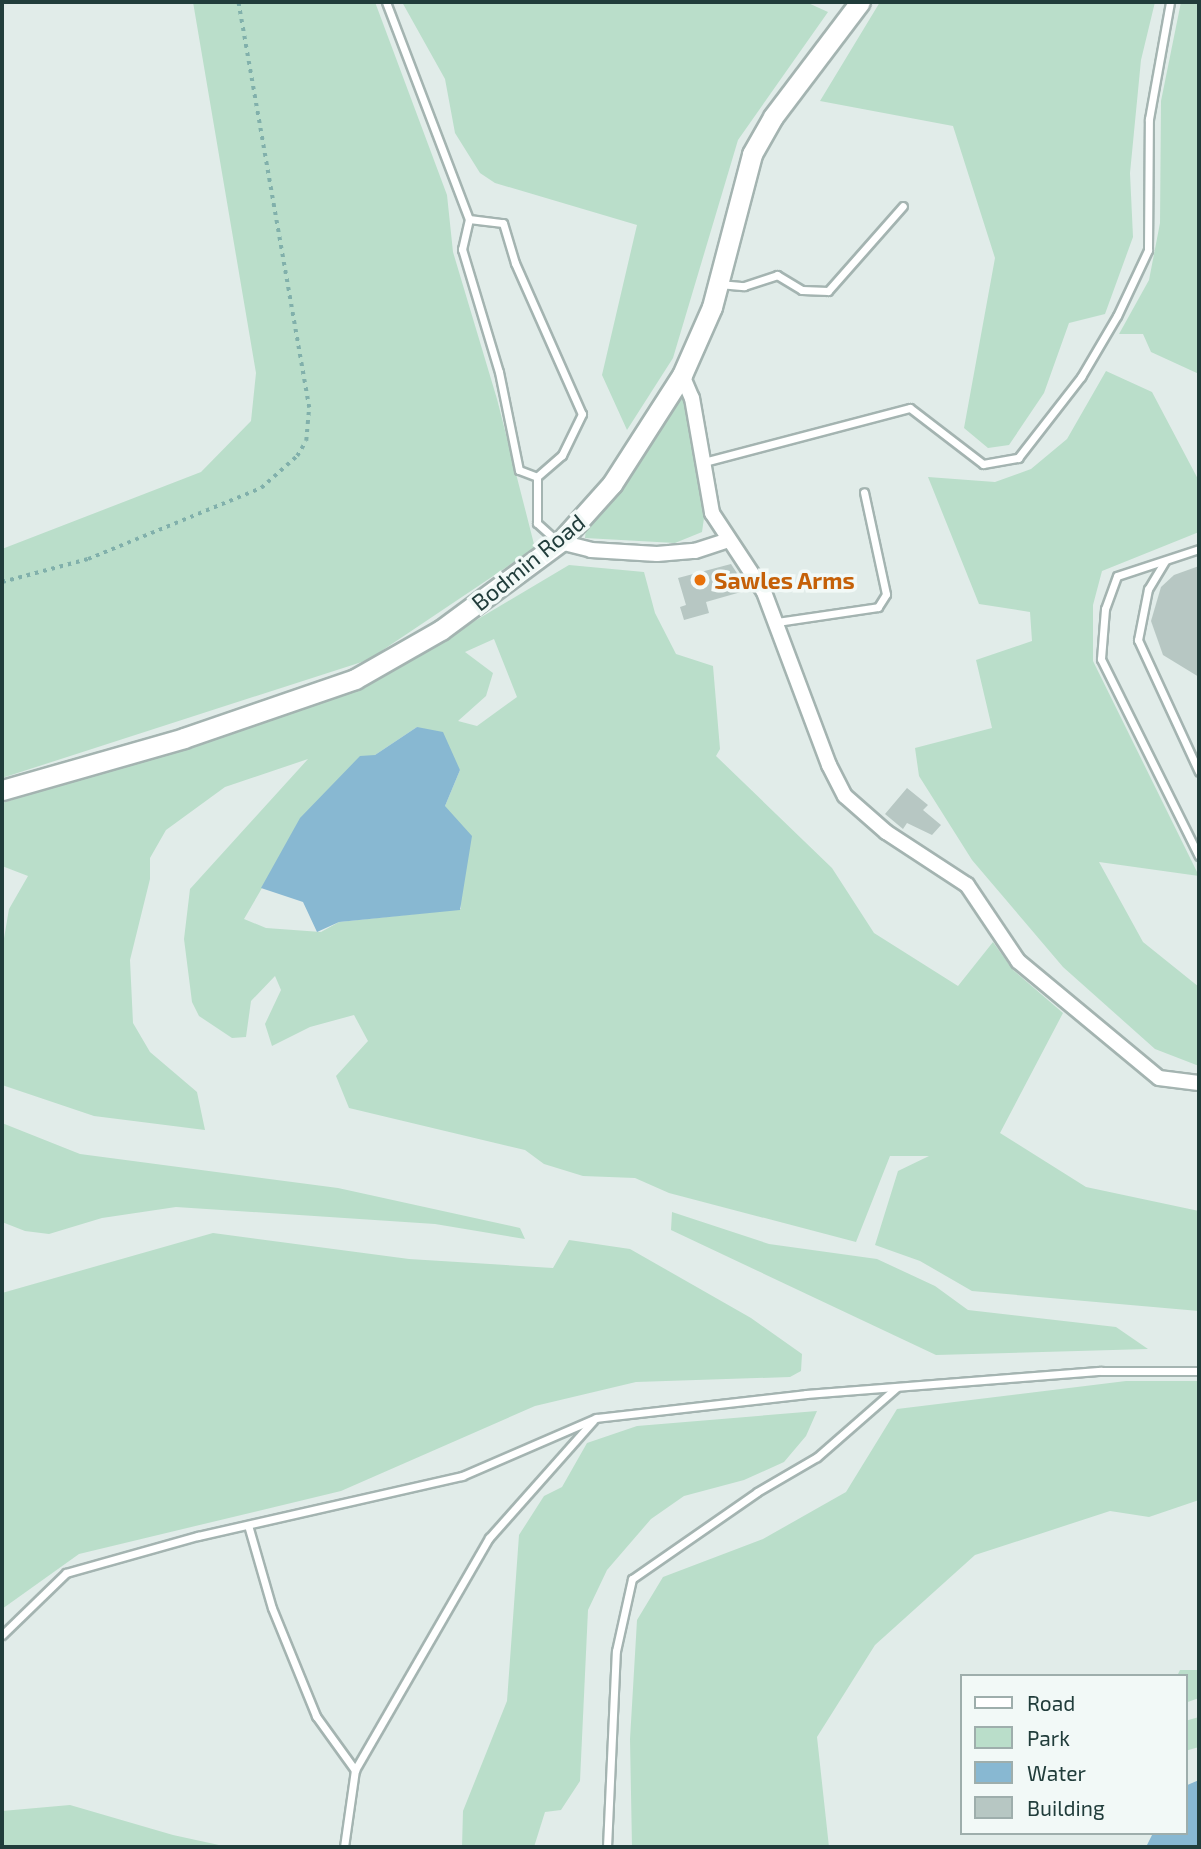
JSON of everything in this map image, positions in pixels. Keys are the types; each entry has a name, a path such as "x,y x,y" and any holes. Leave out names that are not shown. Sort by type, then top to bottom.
{"main road":[{"name":"Bodmin Road","path":"2,790 184,738 355,679 441,630 560,542 612,484 682,375 719,284 746,169 758,141 860,2"}],"street":[{"path":"682,375 692,398 712,513 755,576 777,622 829,765 854,807 967,885 1018,961 1159,1078 1199,1083"},
{"path":"560,542 590,550 657,554 695,551 728,540"}],"lane":[{"path":"386,2 469,219 462,249 499,372 519,470 537,477"},
{"path":"702,463 910,408 983,464 1018,458 1081,377 1117,316 1148,250 1149,119 1170,2"},
{"path":"719,284 744,286 777,275 802,290 828,290 903,206"},
{"path":"469,219 503,223 515,262 582,414 562,455 537,477 537,523 560,542"},
{"path":"777,622 878,607 886,594 864,492"},
{"path":"1198,551 1117,576 1105,610 1101,659 1199,856"},
{"path":"1166,561 1148,589 1138,640 1199,772"},
{"path":"2,1635 66,1573 248,1525 462,1476 596,1418 896,1387 1101,1371 1199,1371"},
{"path":"607,1847 616,1651 632,1579 757,1492 817,1457 896,1387"},
{"path":"344,1847 355,1770 489,1538 596,1418"},
{"path":"248,1525 272,1608 316,1716 355,1770"}],"path":[{"path":"2,582 88,559 261,488 297,456 306,441 309,408 238,2"}],"green space":[{"path":"193,2 375,2 447,195 453,252 497,399 535,548 368,660 2,778 2,549 201,472 251,421 256,373"},
{"path":"402,2 806,2 828,12 738,140 673,358 627,430 602,375 637,225 495,183 480,173 455,133 445,79"},
{"path":"880,2 1155,2 1141,60 1130,173 1133,237 1105,314 1069,323 1044,393 1009,445 988,448 964,428 995,258 953,126 820,101"},
{"path":"1181,2 1199,2 1199,374 1151,352 1143,334 1119,334 1149,280 1160,223 1161,101"},
{"path":"1106,371 1152,392 1199,481 1199,532 1102,571 1093,605 1093,661 1199,876 1099,862 1143,942 1199,987 1199,1066 1155,1049 1063,967 972,860 919,776 915,748 992,728 976,660 1032,641 1030,612 979,604 928,477 995,482 1031,469 1067,439"},
{"path":"689,388 707,497 702,532 675,543 585,538 586,528 621,487"},
{"path":"569,565 644,572 655,613 676,654 713,666 720,749 716,756 832,868 874,933 958,986 993,942 1013,970 1063,1013 1000,1133 1086,1187 1199,1211 1199,1311 972,1291 920,1261 875,1245 898,1171 929,1156 890,1156 856,1242 669,1193 635,1178 583,1176 544,1164 525,1150 349,1108 336,1076 368,1041 354,1015 310,1027 272,1046 265,1024 281,990 275,976 251,1001 246,1037 232,1038 199,1016 192,1002 184,939 190,889 308,759 225,787 166,830 150,858 150,879 130,960 133,1023 150,1052 197,1092 205,1130 94,1116 2,1085 2,950 9,909 28,876 2,866 2,803 208,741 369,684","holes":["494,639 517,697 477,726 458,721 486,696 493,673 465,652","417,727 460,770 445,806 461,909 339,922 321,932 266,928 244,919 276,864 375,755"]},
{"path":"2,1123 80,1154 338,1188 520,1228 525,1239 435,1224 176,1207 102,1218 49,1234 25,1231 2,1222"},
{"path":"672,1212 769,1244 877,1259 935,1286 968,1310 1116,1327 1148,1349 936,1355 671,1230"},
{"path":"213,1233 409,1259 553,1268 569,1240 630,1249 751,1318 802,1354 801,1371 790,1377 636,1382 535,1406 341,1491 79,1554 2,1609 2,1293"},
{"path":"1126,1381 1199,1381 1199,1500 1149,1517 1110,1511 975,1555 875,1645 817,1737 829,1847 632,1847 630,1739 637,1620 663,1577 763,1539 846,1492 897,1409"},
{"path":"817,1411 806,1436 784,1462 744,1480 684,1496 651,1519 607,1570 588,1610 580,1781 561,1810 545,1812 534,1847 462,1847 463,1811 507,1701 519,1535 544,1496 562,1487 587,1443 637,1426"},
{"path":"1180,1670 1199,1670 1199,1698 1187,1702 1187,1674 1178,1674"},
{"path":"1199,1717 1199,1747 1187,1750 1187,1720"},
{"path":"70,1805 173,1835 228,1847 2,1847 2,1811"}],"water":[{"path":"417,727 443,732 460,770 445,806 472,836 460,910 339,922 317,932 303,902 261,888 300,818 360,756 375,755"},
{"path":"1199,1780 1199,1847 1146,1847 1152,1835 1187,1835 1187,1785"}],"building":[{"path":"731,564 748,590 706,602 709,613 684,620 680,607 686,605 678,578"},
{"path":"1199,566 1199,677 1163,655 1151,621 1161,587 1174,575"},
{"path":"907,788 928,805 923,810 941,825 932,835 907,823 903,829 885,814"}],"place":[{"name":"Sawles Arms","path":"700,580"}]}
